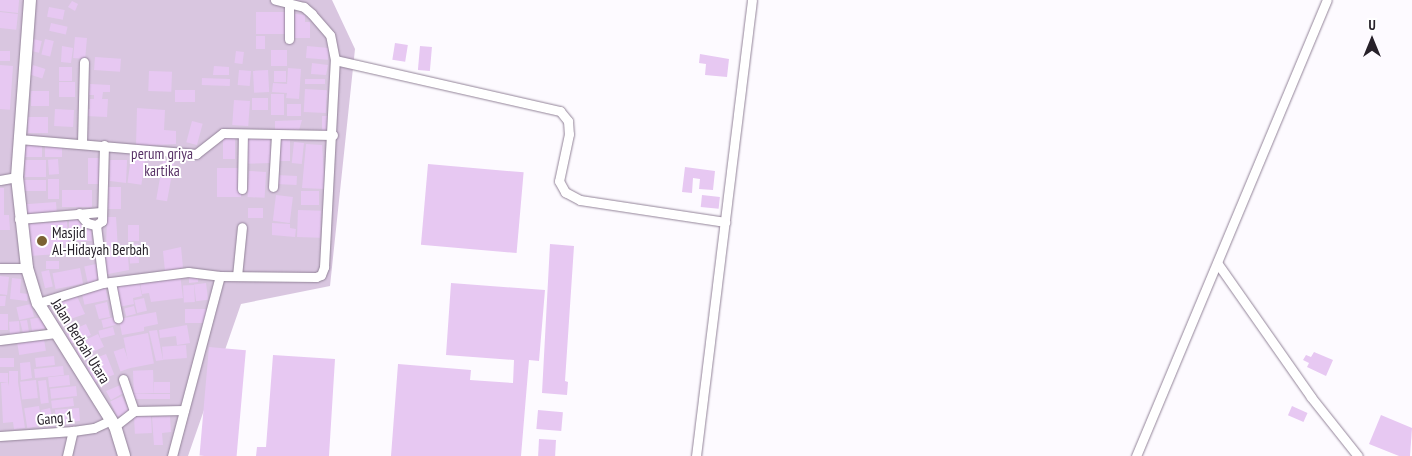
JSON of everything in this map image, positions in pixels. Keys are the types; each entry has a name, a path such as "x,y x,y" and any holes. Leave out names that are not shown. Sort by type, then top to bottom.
{"main road":[{"name":"Jalan Berbah Utara","path":"30,0 17,177 19,219 27,268 38,302 113,423 124,456"}],"street":[{"path":"38,302 107,282 188,272 220,276 321,275 324,267 333,135 335,60 330,36 304,7 275,0"},
{"path":"696,456 752,0"},
{"path":"1136,456 1328,0"},
{"path":"289,4 289,39"},
{"path":"335,60 560,111 568,121 569,134 559,181 565,192 580,200 724,222"},
{"path":"82,143 84,62"},
{"path":"19,138 196,154 203,150 216,136 243,134 333,135"},
{"path":"242,189 243,134"},
{"path":"273,187 276,135"},
{"path":"96,225 102,220 104,145"},
{"path":"0,180 17,177"},
{"path":"19,219 101,212"},
{"path":"79,213 83,222 96,225"},
{"path":"96,225 107,282 118,318"},
{"path":"237,276 242,227"},
{"path":"1218,264 1311,397 1358,456"},
{"path":"0,268 27,268"},
{"path":"172,456 220,276"},
{"path":"0,340 56,332"},
{"path":"123,379 134,411 184,410"},
{"name":"Gang 1","path":"0,436 94,428 113,423 134,411"},
{"path":"66,456 74,431"}],"green space":[{"name":"perum griya kartika","path":"0,0 332,0 355,49 330,286 241,304 188,456 0,456"}],"building":[{"path":"0,0 19,0 18,13 0,11"},
{"path":"72,1 78,4 75,11 68,7"},
{"path":"49,7 65,10 63,20 47,17"},
{"path":"0,12 18,14 16,30 0,28"},
{"path":"256,12 286,12 286,34 256,34"},
{"path":"295,14 305,15 305,22 310,22 310,38 295,38"},
{"path":"51,23 68,27 66,35 49,31"},
{"path":"256,36 265,36 265,49 256,49"},
{"path":"75,37 87,38 85,59 73,58"},
{"path":"33,39 42,41 39,53 30,51"},
{"path":"45,39 54,41 50,57 41,55"},
{"path":"395,43 408,45 405,62 392,60"},
{"path":"62,46 73,48 71,63 61,62"},
{"path":"307,46 329,48 328,60 306,58"},
{"path":"420,46 432,47 430,71 418,70"},
{"path":"271,50 287,50 287,66 271,66"},
{"path":"0,51 10,51 10,61 0,61"},
{"path":"236,51 244,52 242,64 235,63"},
{"path":"700,54 729,59 727,77 705,75 706,64 699,63"},
{"path":"95,57 121,59 120,72 94,70"},
{"path":"312,63 328,65 326,75 311,74"},
{"path":"0,65 13,66 10,110 0,109"},
{"path":"33,65 45,69 42,79 30,75"},
{"path":"214,66 229,67 229,75 213,75"},
{"path":"59,67 72,67 72,81 59,81"},
{"path":"288,68 301,69 299,99 286,98 287,93 272,92 273,83 287,84"},
{"path":"239,70 251,71 250,86 238,85"},
{"path":"268,70 269,92 254,93 253,71"},
{"path":"149,71 172,72 171,92 148,91"},
{"path":"274,71 286,71 286,82 274,82"},
{"path":"202,78 230,79 230,86 202,85"},
{"path":"305,79 325,79 325,84 305,84"},
{"path":"59,82 75,82 75,97 59,97"},
{"path":"90,84 110,85 110,92 103,92 102,99 108,99 107,117 85,116 85,109 90,109 90,99 94,99 94,95 89,95"},
{"path":"305,89 327,90 326,113 304,112"},
{"path":"175,90 195,90 195,102 175,102"},
{"path":"31,91 49,91 49,106 31,106"},
{"path":"271,94 284,94 284,115 271,115"},
{"path":"252,98 268,98 268,110 252,110"},
{"path":"234,100 250,101 248,126 232,125"},
{"path":"287,104 301,104 301,116 287,116"},
{"path":"137,108 165,110 164,130 176,131 176,144 136,146"},
{"path":"55,109 74,110 73,127 54,126"},
{"path":"322,116 331,116 331,131 322,131"},
{"path":"28,117 48,117 48,133 28,133"},
{"path":"302,120 299,130 275,130 275,121"},
{"path":"192,121 203,124 197,145 186,142"},
{"path":"278,136 290,136 290,161 278,161"},
{"path":"223,137 235,137 235,159 223,159"},
{"path":"270,138 271,163 246,164 245,139"},
{"path":"294,142 304,143 302,164 292,163"},
{"path":"22,144 42,144 42,157 22,157"},
{"path":"306,144 322,145 325,189 302,188"},
{"path":"45,145 62,145 62,157 45,157"},
{"path":"88,158 100,158 100,184 88,184"},
{"path":"131,158 145,160 141,185 128,183"},
{"path":"58,159 59,174 49,175 48,160"},
{"path":"25,160 46,160 46,177 25,177"},
{"path":"110,160 127,160 126,183 110,181"},
{"path":"163,161 174,163 167,201 156,199"},
{"path":"428,164 524,172 517,253 421,245"},
{"path":"685,167 715,171 713,190 699,189 700,179 693,178 692,193 682,192"},
{"path":"217,168 241,168 241,197 217,197"},
{"path":"249,171 266,172 265,198 248,197"},
{"path":"276,175 297,176 297,185 276,184"},
{"path":"48,179 59,179 59,199 48,199"},
{"path":"21,180 46,180 46,191 21,191"},
{"path":"104,187 121,187 121,209 104,209"},
{"path":"0,188 4,188 4,215 9,215 10,230 0,230"},
{"path":"62,190 92,190 92,207 62,207"},
{"path":"301,191 319,191 319,205 301,205"},
{"path":"276,195 293,197 290,223 273,221"},
{"path":"702,195 720,197 719,209 701,207"},
{"path":"56,202 57,215 26,217 25,204"},
{"path":"248,208 263,208 263,218 248,218"},
{"path":"298,210 321,211 320,238 297,237"},
{"path":"107,217 116,217 118,250 106,250"},
{"path":"69,219 80,219 80,224 91,224 92,241 69,241"},
{"path":"67,221 68,244 57,245 57,254 30,256 28,224"},
{"path":"272,223 290,224 290,228 296,229 295,237 272,235"},
{"path":"128,225 139,225 139,241 128,241"},
{"path":"129,244 138,244 139,263 130,263"},
{"path":"550,244 574,246 565,381 568,382 567,395 542,393"},
{"path":"181,247 183,268 165,271 163,251"},
{"path":"119,251 119,255 128,255 129,270 103,275 105,259 101,259 100,252"},
{"path":"46,261 59,261 59,269 46,269"},
{"path":"96,264 100,283 88,285 84,266"},
{"path":"80,268 83,284 56,289 53,273"},
{"path":"49,270 53,287 45,288 41,272"},
{"path":"198,273 198,282 189,283 189,274"},
{"path":"180,274 183,298 151,302 149,293 142,294 140,282"},
{"path":"0,276 9,277 7,295 0,294"},
{"path":"12,278 21,279 20,293 28,294 27,301 10,299"},
{"path":"139,281 142,296 133,298 134,304 118,307 114,286"},
{"path":"206,283 208,300 196,301 194,284"},
{"path":"451,283 545,290 539,361 529,360 521,456 391,456 398,364 471,370 470,380 513,383 514,360 446,355"},
{"path":"194,285 195,302 184,303 183,286"},
{"path":"105,286 108,300 84,305 82,291"},
{"path":"76,294 85,314 62,322 56,300"},
{"path":"0,296 6,296 5,306 0,306"},
{"path":"144,298 147,311 137,313 134,300"},
{"path":"107,302 110,317 99,319 95,305"},
{"path":"31,304 34,317 19,320 16,307"},
{"path":"134,306 136,314 126,316 124,308"},
{"path":"185,309 206,309 206,323 185,323"},
{"path":"156,312 158,324 144,327 144,331 122,335 119,319"},
{"path":"0,314 8,314 8,330 0,330"},
{"path":"43,317 45,329 32,331 30,319"},
{"path":"114,317 116,325 103,328 101,320"},
{"path":"27,320 29,332 23,333 20,321"},
{"path":"19,321 20,335 10,336 9,322"},
{"path":"86,324 91,335 72,344 67,333"},
{"path":"187,325 190,343 177,345 176,336 160,338 159,330"},
{"path":"113,327 115,335 100,338 98,331"},
{"path":"157,330 163,360 156,361 149,331"},
{"path":"148,333 154,363 129,368 123,338"},
{"path":"98,334 104,347 80,358 74,345"},
{"path":"44,339 46,351 19,355 17,343"},
{"path":"186,345 187,358 163,360 162,347"},
{"path":"209,347 246,350 237,456 200,456"},
{"path":"124,348 131,368 120,371 114,352"},
{"path":"1314,352 1333,360 1326,376 1307,367 1309,363 1303,360 1306,355 1311,357"},
{"path":"106,354 114,374 94,383 86,362"},
{"path":"273,355 335,359 329,456 256,456 257,447 266,447"},
{"path":"54,356 55,365 36,367 35,358"},
{"path":"0,358 14,358 14,367 0,367"},
{"path":"30,362 32,378 21,380 20,363"},
{"path":"63,366 64,375 35,378 34,369"},
{"path":"153,370 154,393 134,394 133,371"},
{"path":"9,371 18,371 18,382 9,382"},
{"path":"0,373 8,373 8,382 0,382"},
{"path":"69,375 70,385 49,387 48,377"},
{"path":"36,380 38,398 22,400 20,382"},
{"path":"46,380 49,403 41,404 38,381"},
{"path":"8,382 9,386 9,382 18,382 25,428 14,429 13,422 3,423 1,383"},
{"path":"154,382 170,382 170,393 154,393"},
{"path":"123,384 127,391 111,400 106,391"},
{"path":"76,386 77,396 51,399 50,389"},
{"path":"134,394 170,394 170,399 134,399"},
{"path":"122,396 129,411 117,417 110,401"},
{"path":"73,398 74,406 52,409 51,401"},
{"path":"39,406 42,426 27,428 24,408"},
{"path":"1292,406 1308,413 1303,422 1288,415"},
{"path":"50,408 54,425 45,427 41,410"},
{"path":"79,408 80,421 56,423 55,410"},
{"path":"538,410 563,412 561,431 536,429"},
{"path":"1381,415 1412,428 1410,456 1399,456 1369,444"},
{"path":"151,416 152,433 135,434 134,417"},
{"path":"170,416 171,432 162,433 163,445 154,445 152,417"},
{"path":"539,439 556,440 555,456 538,456"}],"place":[{"name":"Masjid Al-Hidayah Berbah","path":"42,241"}]}
